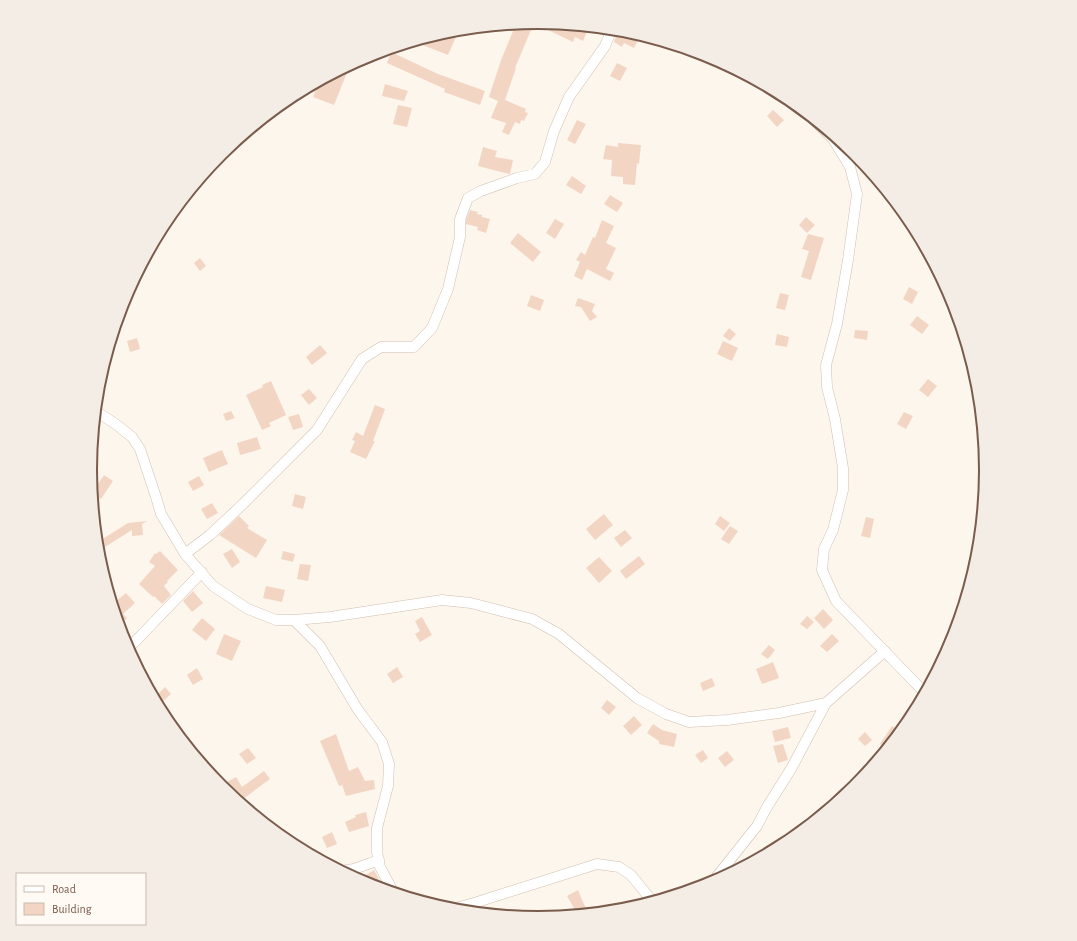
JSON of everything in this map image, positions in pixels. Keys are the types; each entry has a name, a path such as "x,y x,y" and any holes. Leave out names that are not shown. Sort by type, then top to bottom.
{"street":[{"path":"185,554 210,535 317,430 362,359 381,347 414,346 432,328 448,289 460,237 460,219 468,198 481,191 517,178 535,174 545,162 554,130 569,97 602,51 609,35"},
{"path":"835,143 850,167 857,194 837,324 826,365 827,387 835,419 843,468 843,490 833,530 824,549 822,570 836,601 922,689"},
{"path":"101,414 132,437 140,449 161,514 169,530 185,554 213,586 248,610 276,620 294,620 330,617 442,600 471,603 532,619 559,634 636,698 666,714 689,722 727,720 779,713 826,703"},
{"path":"133,644 202,572"},
{"path":"294,620 320,646 337,672 358,710 382,742 389,764 388,786 377,828 377,852 380,867 390,886"},
{"path":"720,872 757,826 791,769 826,703 885,651"},
{"path":"351,869 379,860"},
{"path":"464,906 598,864 619,867 631,875 650,898"}],"building":[{"path":"514,30 531,30 515,68 505,100 526,109 525,112 528,113 524,121 521,120 520,124 515,122 509,135 502,132 506,123 491,118 498,101 489,97 501,60"},
{"path":"548,30 587,32 583,41 575,37 573,42"},
{"path":"456,36 448,55 422,45"},
{"path":"616,36 638,40 634,48 624,43 622,47 614,42"},
{"path":"394,53 438,74 485,91 480,105 444,92 445,89 387,63 390,55"},
{"path":"617,63 627,68 620,81 610,76"},
{"path":"347,73 334,105 313,97 316,89"},
{"path":"385,84 408,91 404,101 382,96"},
{"path":"398,105 412,108 407,127 393,124"},
{"path":"773,110 784,120 777,127 767,116"},
{"path":"577,120 586,124 575,144 567,140"},
{"path":"618,143 641,145 639,164 637,163 635,185 623,184 623,177 611,176 612,160 603,159 606,145 618,147"},
{"path":"483,147 497,151 495,157 513,160 510,174 478,166"},
{"path":"572,176 586,186 581,194 566,185"},
{"path":"610,195 623,203 617,212 604,204"},
{"path":"470,210 478,212 477,214 482,215 482,217 490,219 486,233 477,230 478,227 466,224"},
{"path":"806,217 815,225 807,233 799,225"},
{"path":"555,219 564,224 555,239 546,233"},
{"path":"602,220 614,226 606,243 616,248 606,269 614,273 610,281 587,269 582,280 574,276 580,262 576,260 581,252 585,255 593,237 595,238"},
{"path":"518,233 541,252 533,262 510,243"},
{"path":"808,234 824,238 811,280 801,277 809,251 802,249"},
{"path":"200,258 206,266 200,271 194,263"},
{"path":"909,287 918,292 912,304 903,299"},
{"path":"780,293 789,295 785,310 776,308"},
{"path":"531,295 544,300 540,311 527,306"},
{"path":"578,298 595,304 592,311 597,317 590,321 581,307 575,306"},
{"path":"917,316 929,325 922,334 910,325"},
{"path":"729,328 736,334 730,341 723,336"},
{"path":"855,330 868,331 867,340 854,338"},
{"path":"777,334 789,337 787,347 775,345"},
{"path":"137,338 140,349 130,352 127,341"},
{"path":"723,341 738,348 732,361 717,354"},
{"path":"320,345 327,353 312,365 306,357"},
{"path":"928,379 937,386 928,397 919,390"},
{"path":"271,381 286,415 269,423 271,426 262,430 246,395 263,387 262,385"},
{"path":"309,389 317,398 309,405 301,395"},
{"path":"375,405 385,409 373,441 375,441 366,459 350,452 355,441 352,440 356,432 363,436"},
{"path":"231,411 235,418 226,421 223,414"},
{"path":"904,412 913,416 906,429 897,424"},
{"path":"299,414 303,427 293,430 288,417"},
{"path":"257,437 261,449 240,455 237,443"},
{"path":"222,450 228,464 209,472 203,458"},
{"path":"104,475 113,481 101,499 98,497 98,485"},
{"path":"199,476 204,485 193,491 188,482"},
{"path":"295,494 306,497 303,509 292,506"},
{"path":"212,503 218,513 207,519 201,509"},
{"path":"604,514 613,525 595,540 586,529"},
{"path":"239,516 249,526 247,528 267,540 256,558 219,535"},
{"path":"720,516 730,523 724,531 715,524"},
{"path":"866,517 874,519 870,538 861,536"},
{"path":"147,521 142,524 143,535 132,536 132,530 105,547 103,539 128,523"},
{"path":"730,526 738,531 729,544 721,539"},
{"path":"625,530 632,538 621,547 614,538"},
{"path":"232,549 240,562 232,568 223,554"},
{"path":"160,551 178,570 164,586 171,595 162,604 139,584 155,566 149,562 155,553 156,554"},
{"path":"283,551 295,554 293,562 281,559"},
{"path":"639,556 645,564 626,579 620,571"},
{"path":"599,557 612,571 599,583 586,568"},
{"path":"300,564 311,565 308,581 297,579"},
{"path":"266,586 285,590 282,602 263,598"},
{"path":"193,591 203,603 192,612 183,601"},
{"path":"126,593 135,603 123,614 127,618 124,621 120,612 117,601"},
{"path":"823,609 833,620 824,629 814,618"},
{"path":"807,616 814,622 807,629 800,624"},
{"path":"422,617 432,635 420,642 415,634 420,631 415,621"},
{"path":"202,618 215,629 206,641 192,630"},
{"path":"224,634 241,641 232,661 216,654"},
{"path":"832,634 839,641 827,652 820,646"},
{"path":"769,645 775,650 768,659 761,654"},
{"path":"773,662 779,678 762,684 756,669"},
{"path":"397,667 403,677 393,683 387,674"},
{"path":"197,668 203,679 193,685 187,675"},
{"path":"712,678 715,686 703,691 700,683"},
{"path":"165,687 171,694 162,702 158,694"},
{"path":"607,700 616,707 609,715 601,708"},
{"path":"634,716 642,725 631,735 623,726"},
{"path":"653,724 662,730 677,734 674,747 659,744 659,741 647,733"},
{"path":"892,726 896,729 883,746 880,744"},
{"path":"788,727 791,738 775,742 772,731"},
{"path":"865,732 872,740 865,746 858,739"},
{"path":"336,734 349,771 358,767 365,781 374,780 375,789 346,796 342,785 339,786 320,741"},
{"path":"783,744 788,760 778,763 773,746"},
{"path":"248,748 256,758 247,764 239,754"},
{"path":"703,750 708,758 701,763 695,755"},
{"path":"727,751 734,760 725,767 718,758"},
{"path":"264,771 270,779 243,799 226,783 236,777 242,787"},
{"path":"366,812 369,826 349,832 345,822 356,817 355,815"},
{"path":"332,832 337,844 327,848 322,837"},
{"path":"374,870 380,881 379,882 365,876"},
{"path":"578,890 586,909 575,910 567,896"}]}
